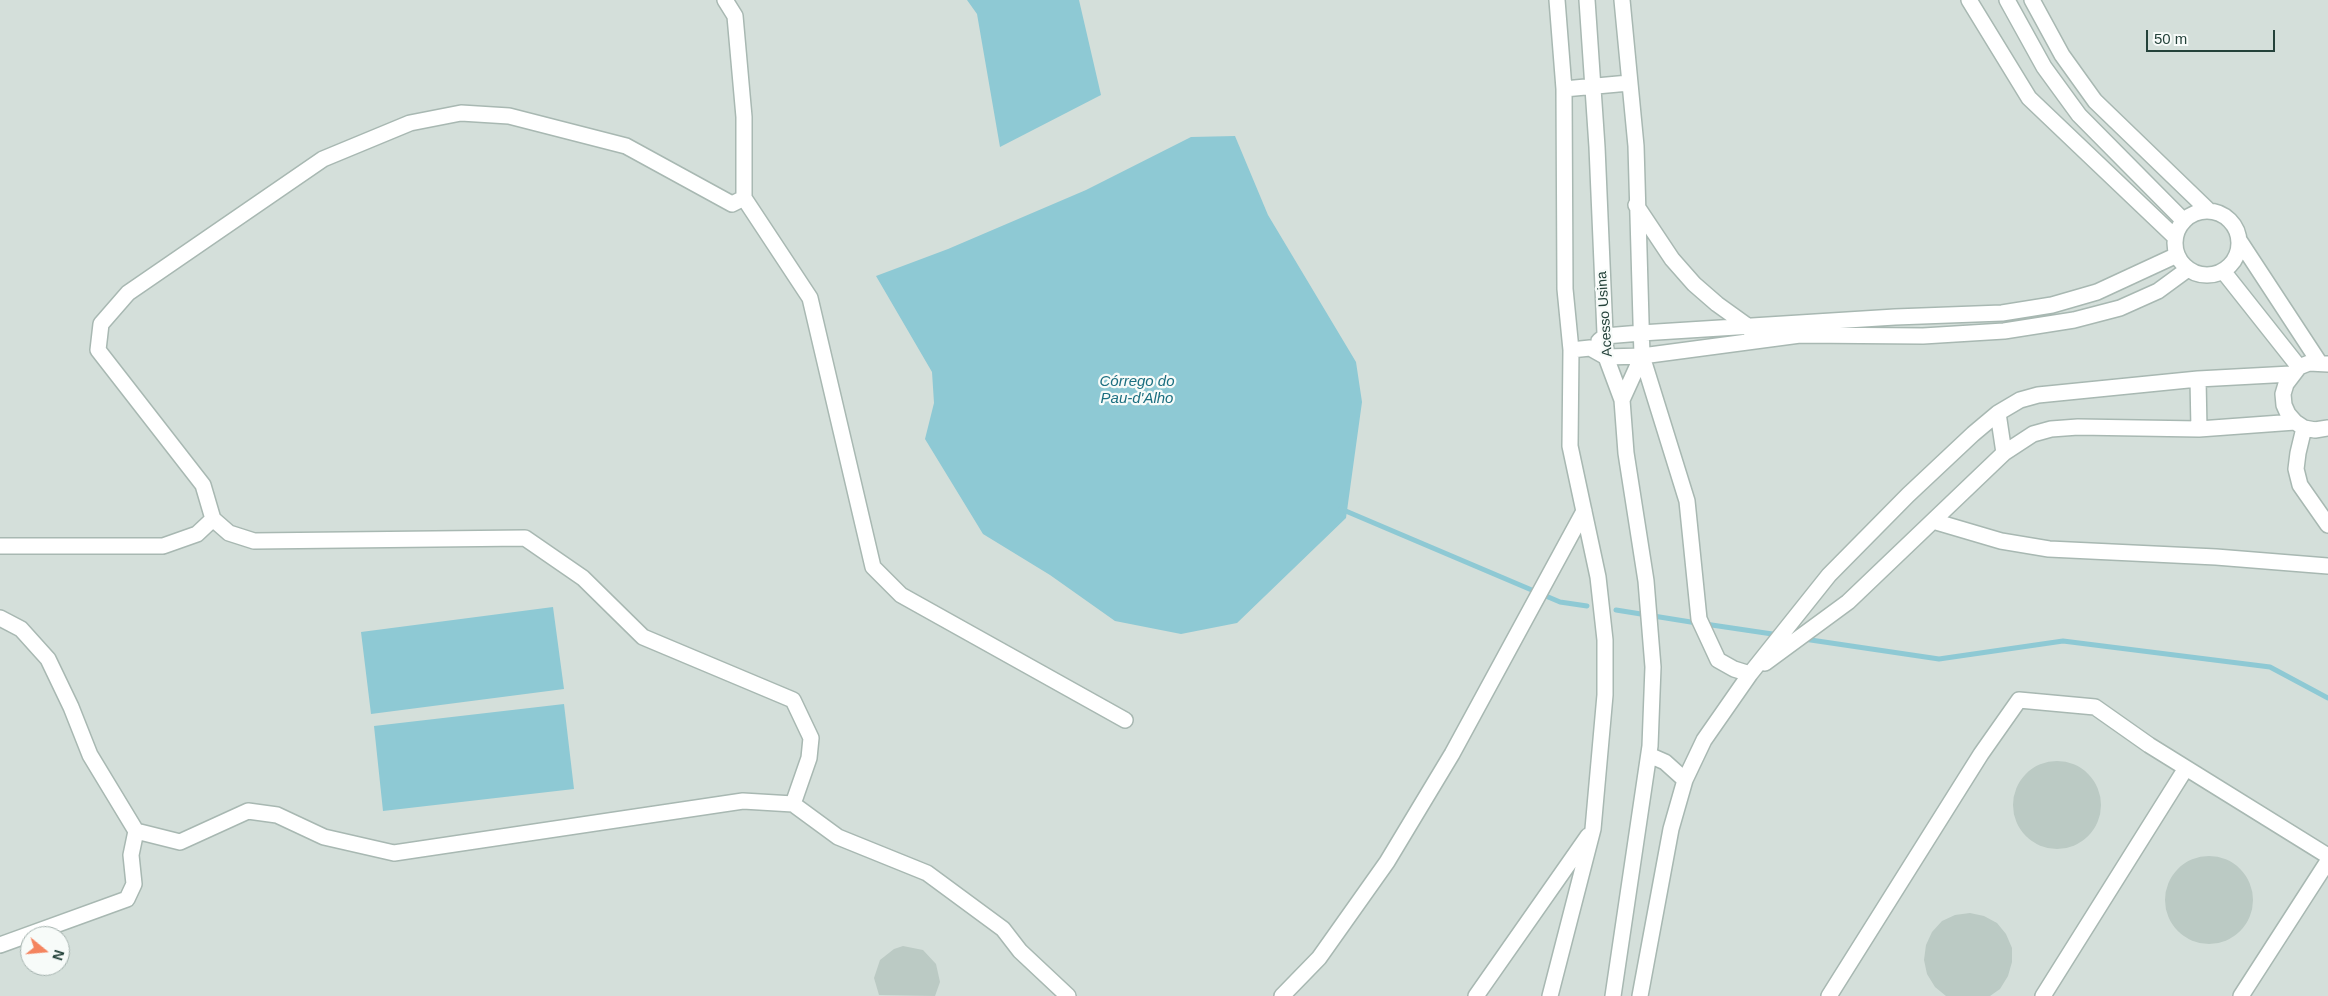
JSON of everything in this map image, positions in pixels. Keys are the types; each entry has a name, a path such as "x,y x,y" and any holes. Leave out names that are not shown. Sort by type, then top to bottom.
{"street":[{"path":"725,0 735,16 744,116 744,198 810,298 873,567 901,595 1125,720"},
{"path":"1550,996 1593,829 1605,695 1605,640 1598,577 1570,446 1571,350 1565,289 1564,89 1557,0"},
{"name":"Acesso Usina","path":"1587,0 1606,357 1622,400"},
{"path":"1622,0 1636,146 1636,205 1642,356 1687,501 1699,619 1718,660 1734,669 1750,674"},
{"path":"1969,0 2029,98 2175,237"},
{"path":"2007,0 2044,67 2079,115 2184,221"},
{"path":"1780,646 1789,625 1829,575 1888,515 1998,412 2020,400 2038,395 2295,371 2324,363 2239,240 2237,231 2226,217 2209,211 2096,100 2062,55 2032,0"},
{"path":"1564,89 1629,83"},
{"path":"744,198 732,204 626,146 509,116 461,113 410,123 323,159 128,292 101,324 98,350 203,485 213,518 229,533 254,541 526,538 583,578 643,638 793,700 811,738 809,758 793,804"},
{"path":"1636,205 1672,259 1694,284 1750,334"},
{"path":"2209,211 2191,215 2184,221 2175,237 2177,255 2188,269 2205,276 2222,271 2235,258 2239,240"},
{"path":"1590,348 1606,357 1642,356 1750,334 1894,316 2002,313 2052,305 2097,292 2177,255"},
{"path":"1571,350 1590,348 1606,336 1641,333 1923,336 2004,331 2074,320 2120,308 2158,291 2188,269"},
{"path":"2222,271 2295,371"},
{"path":"1613,996 1649,755 1652,667 1649,627 1626,453 1622,400 1642,356"},
{"path":"2295,371 2283,394 2286,410 2300,425 2296,469 2300,484 2328,525"},
{"path":"2198,379 2199,429"},
{"path":"1998,412 2004,452"},
{"path":"1640,996 1671,828 1685,780 1704,740 1750,674 1780,646 1810,630 1848,602 2004,452 2033,434 2051,429 2078,427 2199,429 2300,425 2315,430 2328,428"},
{"path":"1282,996 1319,958 1387,862 1452,754 1584,511"},
{"path":"0,546 163,546 197,534 213,518"},
{"path":"1933,521 2001,541 2049,549 2216,557 2328,566"},
{"path":"0,618 21,629 48,659 71,707 90,754 136,831 131,855 134,884 128,899 0,945"},
{"path":"1829,996 1981,754 2019,700 2095,707 2186,768 2328,856"},
{"path":"1649,755 1665,762 1685,780"},
{"path":"2043,996 2186,768"},
{"path":"136,831 180,842 248,812 277,815 324,837 394,853 743,800 793,804 838,837 928,873 1003,929 1020,951 1068,996"},
{"path":"1476,996 1593,829"},
{"path":"2241,996 2328,861"}],"shaded area":[{"path":"0,0 2328,0 2328,996 0,996"}],"water":[{"path":"967,0 1079,0 1101,95 1000,147 977,14"},
{"name":"Córrego do Pau-d'Alho","path":"1235,136 1268,215 1356,362 1362,402 1346,518 1237,623 1181,634 1115,621 1050,575 983,534 925,439 934,403 932,372 876,276 948,249 1086,190 1191,137"},
{"path":"553,607 564,689 371,714 361,632"},
{"path":"564,704 574,789 383,811 374,726"}],"building":[{"path":"2057,761 2074,764 2082,768 2094,780 2098,788 2101,805 2098,822 2094,830 2082,842 2074,846 2057,849 2040,846 2032,842 2020,830 2016,822 2013,805 2016,788 2020,780 2032,768 2040,764"},
{"path":"2209,856 2226,859 2234,863 2246,875 2250,883 2253,900 2250,917 2246,925 2234,937 2226,941 2209,944 2192,941 2184,937 2172,925 2168,917 2165,900 2168,883 2172,875 2184,863 2192,859"},
{"path":"1970,913 1984,916 1997,923 2006,934 2012,948 2012,962 2008,976 2000,989 1990,996 1946,996 1935,987 1927,974 1924,960 1926,945 1932,932 1942,921 1955,915"},
{"path":"903,946 923,950 936,964 940,982 935,996 879,995 874,978 880,960 894,949"}],"waterway":[{"path":"1341,509 1560,602 1587,606"},
{"path":"1616,610 1697,623"},
{"path":"1705,624 1779,635"},
{"path":"1804,639 1939,659 2063,641 2270,667 2328,698"}]}
